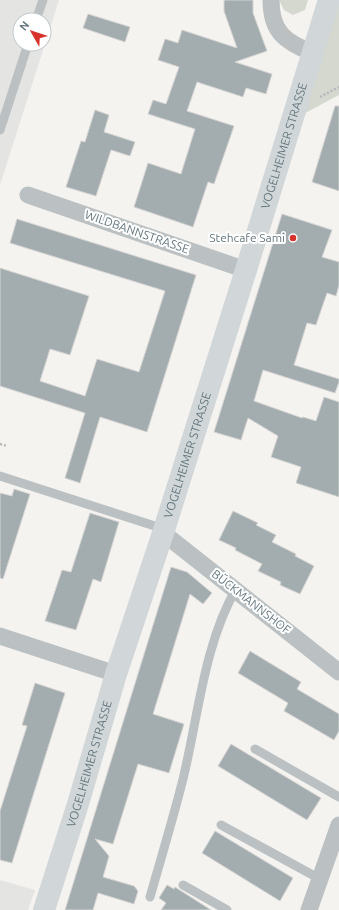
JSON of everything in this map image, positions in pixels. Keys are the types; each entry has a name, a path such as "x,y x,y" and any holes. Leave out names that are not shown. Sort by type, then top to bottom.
{"main road":[{"name":"VOGELHEIMER STRASSE","path":"44,910 78,804 116,674 164,531 329,0"}],"street":[{"path":"271,0 271,8 275,24 280,34 290,42 313,52"},
{"name":"WILDBANNSTRASSE","path":"28,195 246,270"},
{"name":"BÜCKMANNSHOF","path":"164,531 339,672"},
{"path":"0,636 116,674"},
{"path":"309,910 339,825"}],"lane":[{"path":"39,12 43,0"},
{"path":"0,130 25,52"},
{"path":"0,476 164,531"},
{"path":"150,897 183,779 209,656 228,603 236,589"},
{"path":"255,749 339,797"},
{"path":"221,825 320,879"},
{"path":"183,885 227,910"}],"path":[{"path":"0,444 7,446"}],"shaded area":[{"path":"0,0 59,0 52,22 52,12 12,12 12,52 42,52 0,185"},
{"path":"279,0 308,0 305,10 293,15 284,10"},
{"path":"339,0 339,95 294,119"},
{"path":"0,880 35,890 28,910 0,910"}],"building":[{"path":"224,0 253,0 253,13 267,51 235,62 272,74 266,94 246,88 243,97 197,82 187,111 234,126 214,184 208,182 193,227 134,207 148,163 181,174 195,129 148,114 153,100 166,104 179,67 158,60 165,39 178,43 182,30 237,48 224,11"},
{"path":"88,14 130,27 125,42 83,28"},
{"path":"335,106 339,106 339,191 312,182"},
{"path":"95,110 109,115 104,132 135,142 130,156 111,150 96,196 66,187 81,141 85,142"},
{"path":"282,214 332,230 322,257 339,262 339,285 336,296 327,293 316,325 307,323 294,365 339,379 339,382 335,393 263,370 254,401 302,418 316,421 324,397 339,402 339,497 296,483 301,467 271,457 278,436 248,418 241,440 214,432"},
{"path":"17,219 196,275 147,432 100,417 80,483 65,478 85,413 0,386 0,268 89,296 70,355 50,349 40,381 85,396 97,359 139,372 165,291 10,243"},
{"path":"14,489 30,494 3,579 0,578 0,493 12,496"},
{"path":"233,511 258,523 256,525 276,535 272,542 296,554 295,556 314,566 300,594 280,585 281,582 258,571 262,564 235,550 236,548 219,540"},
{"path":"90,513 119,522 101,582 93,579 76,630 45,621 62,570 71,572"},
{"path":"171,567 187,572 212,593 203,604 190,594 153,714 184,724 169,773 138,764 113,844 95,839 109,856 103,877 134,886 138,891 134,904 98,893 93,910 65,910"},
{"path":"250,651 301,682 297,689 339,714 339,731 334,740 284,711 288,703 238,673"},
{"path":"35,683 65,693 12,863 0,860 0,811 27,726 22,725"},
{"path":"231,744 321,798 307,820 218,766"},
{"path":"215,831 293,878 280,901 202,853"},
{"path":"167,885 174,889 175,887 211,910 161,910 166,903 159,898"}],"place":[{"name":"Stehcafe Sami","path":"293,238"}]}
